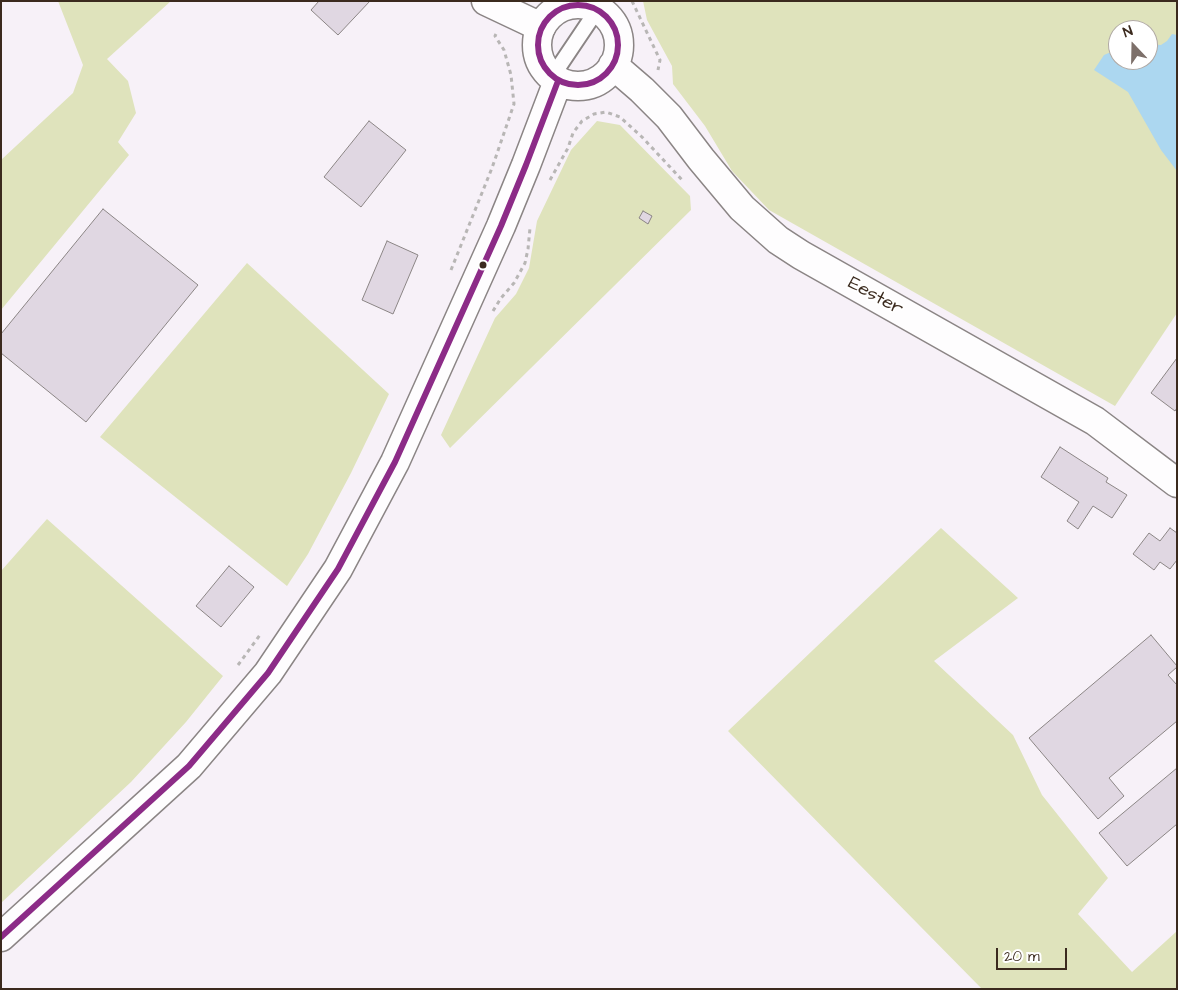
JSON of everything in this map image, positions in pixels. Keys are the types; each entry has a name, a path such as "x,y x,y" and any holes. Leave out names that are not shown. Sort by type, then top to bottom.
{"main road":[{"path":"486,1 541,27"},
{"path":"586,5 605,14 613,25 618,38 618,52 614,65 606,75 589,84 570,85 555,79 541,64 537,52 537,39 541,27 550,15 564,6 586,5"},
{"name":"Eester","path":"614,65 670,117 701,159 742,208 778,240 801,255 1095,421 1177,483"},
{"path":"1,937 189,766 268,673 338,569 395,462 501,226 526,165 555,79"}],"lane":[{"path":"555,79 586,5"}],"path":[{"path":"448,278 492,168 514,104 511,75 504,50 495,36"},
{"path":"573,133 582,121 594,114 606,112 620,117 642,137 685,183"},
{"path":"234,672 263,631"}],"green space":[{"path":"58,1 171,1 107,59 128,81 136,113 118,142 129,155 1,310 1,160 73,93 83,65"},
{"path":"643,1 1177,1 1177,313 1115,406 769,210 732,171 705,126 673,84 672,66 647,20"},
{"path":"597,121 620,125 690,196 691,210 450,448 441,435 495,318 516,294 529,268 537,221 571,150"},
{"path":"247,263 389,394 351,473 308,554 287,586 100,437"},
{"path":"47,519 223,676 186,722 131,782 1,903 1,571"},
{"path":"941,528 1018,598 934,661 1013,735 1042,795 1108,878 1078,914 1132,972 1177,931 1177,989 982,989 728,731"}],"water":[{"path":"1172,34 1177,35 1177,171 1161,150 1128,92 1094,70 1104,55 1108,53 1108,70 1158,70 1158,45 1167,41"}],"building":[{"path":"319,1 370,1 338,35 311,10"},
{"path":"369,121 406,150 361,207 324,177"},
{"path":"103,209 198,285 86,422 1,353 1,334"},
{"path":"643,211 652,216 648,224 639,218"},
{"path":"387,241 418,255 393,314 362,300"},
{"path":"1177,358 1177,408 1175,411 1151,393"},
{"path":"1060,447 1108,478 1106,482 1127,495 1112,518 1093,506 1078,529 1067,521 1079,502 1041,477"},
{"path":"1170,528 1177,533 1177,560 1170,569 1160,562 1154,570 1133,554 1149,533 1160,541"},
{"path":"229,566 254,587 221,627 196,606"},
{"path":"1151,635 1177,666 1168,675 1177,685 1177,721 1109,778 1124,796 1098,819 1029,738"},
{"path":"1177,768 1177,824 1127,866 1099,833"}],"transit line":[{"path":"570,5 586,5 607,16 618,37 618,45 618,53 607,74 586,85 570,85 556,79 544,67 538,53 538,37 544,23 556,11 570,5"},
{"path":"1,937 189,766 268,673 338,569 395,462 501,226 558,81"}]}
